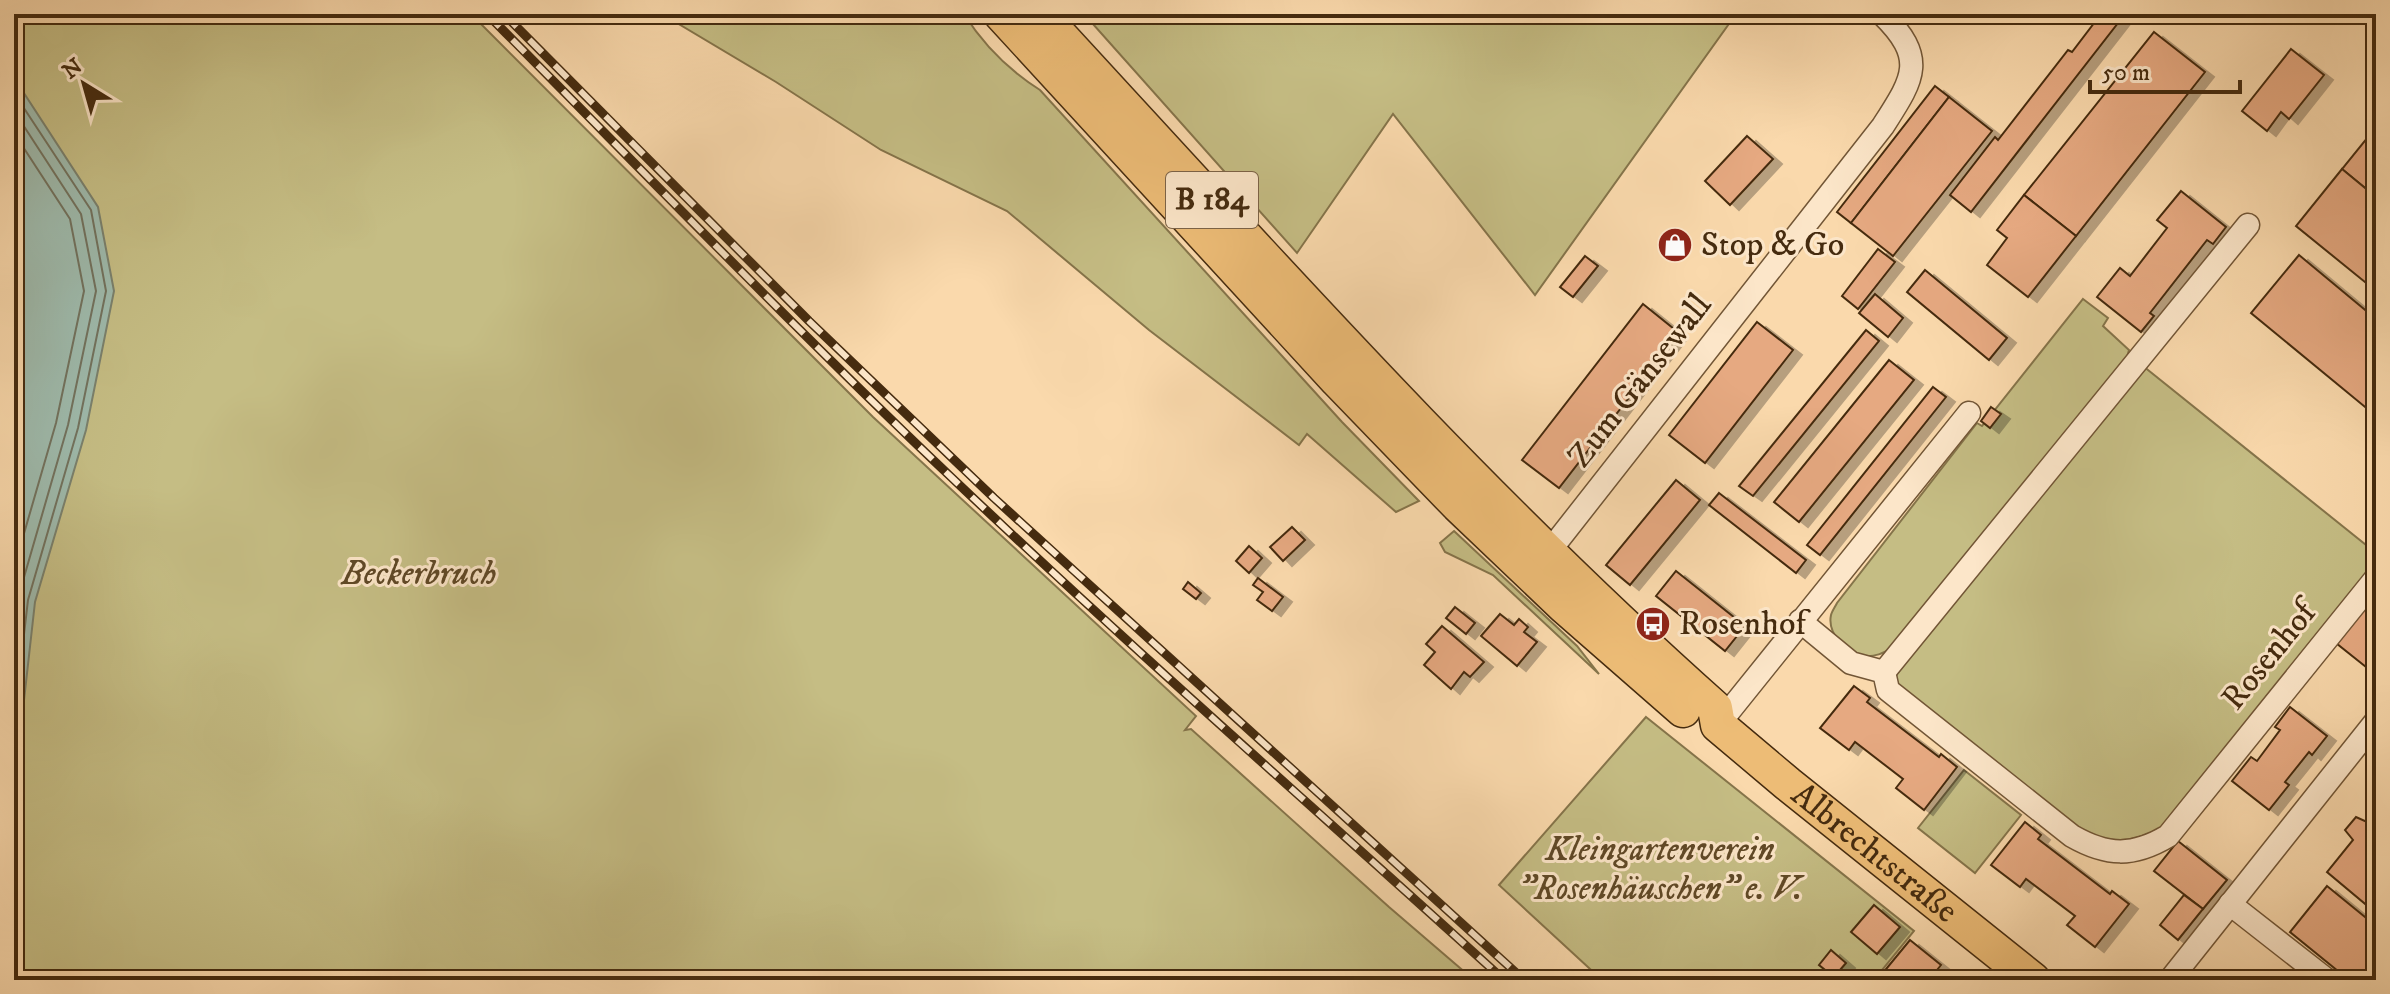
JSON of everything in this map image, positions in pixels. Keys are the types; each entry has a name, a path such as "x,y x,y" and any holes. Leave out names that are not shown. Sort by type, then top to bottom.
{"main road":[{"name":"Albrechtstraße","path":"1001,14 1337,380 1437,484 1564,606 1700,725 1718,725"},
{"name":"B 184","path":"1040,14 1360,360 1548,553"},
{"name":"Albrechtstraße","path":"1548,553 1715,708 1718,725 2033,980"}],"street":[{"name":"Zum Gänsewall","path":"1548,553 1883,126 1907,88 1911,55 1894,26 1882,14"},
{"path":"1800,621 1851,663 1884,672 2248,225"},
{"path":"1718,725 1969,413"},
{"name":"Rosenhof","path":"1884,672 1888,690 2072,836 2107,851 2148,848 2168,836 2376,578"},
{"path":"2170,980 2376,721"},
{"path":"2230,904 2327,980"}],"green space":[{"name":"Beckerbruch","path":"14,14 471,14 873,417 1196,716 1185,730 1191,729 1474,980 14,980"},
{"path":"662,14 964,14 988,46 1040,90 1342,422 1419,501 1396,512 1307,434 1299,445 1149,330 1007,211 881,150"},
{"path":"1084,14 1736,14 1535,295 1393,114 1297,253"},
{"path":"2083,299 2108,318 2103,326 2129,350 2127,357 1891,649 1869,656 1845,647 1832,629 1831,615 1837,603 1977,423 1982,426"},
{"path":"2143,366 2376,553 2376,569 2167,826 2137,838 2110,840 2087,835 1898,690 1895,676"},
{"path":"1454,531 1577,646 1599,674 1493,575 1445,552 1440,543"},
{"name":"Kleingartenverein \"Rosenhäuschen\" e. V.","path":"1646,717 1914,931 1874,980 1602,980 1499,885"},
{"path":"1964,770 2021,815 1975,873 1918,828"}],"water":[{"path":"14,74 98,207 114,291 86,430 35,602 20,736 14,747"}],"building":[{"path":"2101,14 2125,14 1971,212 1950,195 1995,137 1998,140 2068,50 2072,52"},
{"path":"2154,32 2205,72 2076,236 2024,195"},
{"path":"2291,49 2324,75 2289,119 2281,112 2267,131 2242,111"},
{"path":"1935,86 1949,97 1851,223 1837,212"},
{"path":"1949,97 1992,131 1893,256 1851,223"},
{"path":"2376,127 2376,197 2342,169"},
{"path":"1747,136 1773,159 1730,205 1705,181"},
{"path":"2342,169 2376,197 2376,291 2296,226"},
{"path":"2181,191 2226,227 2213,244 2207,240 2150,313 2154,316 2141,332 2097,297 2120,268 2130,276 2167,228 2157,220"},
{"path":"2024,195 2076,236 2028,297 1987,265 2007,238 1997,230"},
{"path":"1878,249 1895,262 1858,309 1842,296"},
{"path":"2299,255 2376,319 2376,416 2251,313"},
{"path":"1585,256 1598,266 1573,297 1560,287"},
{"path":"1925,270 2007,338 1989,360 1907,292"},
{"path":"1875,294 1903,318 1888,337 1859,313"},
{"path":"1643,304 1679,333 1559,488 1522,460"},
{"path":"1757,322 1793,350 1705,463 1669,435"},
{"path":"1866,330 1879,341 1753,496 1739,486"},
{"path":"1889,360 1914,380 1799,522 1774,502"},
{"path":"1933,387 1946,397 1820,555 1807,545"},
{"path":"1991,407 2001,414 1990,428 1981,421"},
{"path":"1676,480 1700,500 1630,585 1606,565"},
{"path":"1719,493 1806,560 1796,573 1709,505"},
{"path":"1292,527 1305,540 1283,561 1270,547"},
{"path":"1249,546 1262,558 1249,573 1236,561"},
{"path":"1676,571 1745,626 1725,651 1656,596"},
{"path":"1258,578 1283,597 1272,611 1257,600 1263,592 1253,585"},
{"path":"1188,582 1201,593 1196,599 1183,589"},
{"path":"2376,593 2376,675 2336,643"},
{"path":"1455,607 1475,623 1466,634 1446,618"},
{"path":"1500,614 1514,625 1519,619 1528,627 1524,632 1537,642 1517,666 1481,636"},
{"path":"1442,626 1484,662 1470,677 1464,672 1451,689 1424,665 1435,652 1426,644"},
{"path":"1854,686 1870,698 1867,702 1939,757 1941,754 1957,767 1924,810 1896,788 1903,779 1855,742 1849,750 1820,728"},
{"path":"2290,707 2327,736 2312,755 2309,752 2285,782 2289,785 2269,810 2232,781 2251,757 2257,761 2280,730 2275,727"},
{"path":"2376,810 2376,913 2327,872 2353,840 2345,830 2356,817 2367,822"},
{"path":"2025,822 2041,835 2038,839 2110,894 2112,891 2129,904 2095,947 2067,925 2075,916 2026,879 2020,887 1991,865"},
{"path":"2178,841 2227,880 2203,909 2154,871"},
{"path":"2327,886 2376,926 2376,980 2349,980 2290,932"},
{"path":"2184,895 2203,909 2178,940 2160,925"},
{"path":"1874,905 1900,927 1877,954 1851,932"},
{"path":"1910,940 1941,965 1929,980 1877,980"},
{"path":"1831,950 1846,963 1834,977 1819,965"}],"railway":[{"path":"487,14 775,305 951,477 1157,668 1504,980"},
{"path":"504,14 809,321 994,498 1524,980"}],"place":[{"name":"Stop & Go","path":"1675,245"},
{"name":"Rosenhof","path":"1653,624"}]}
